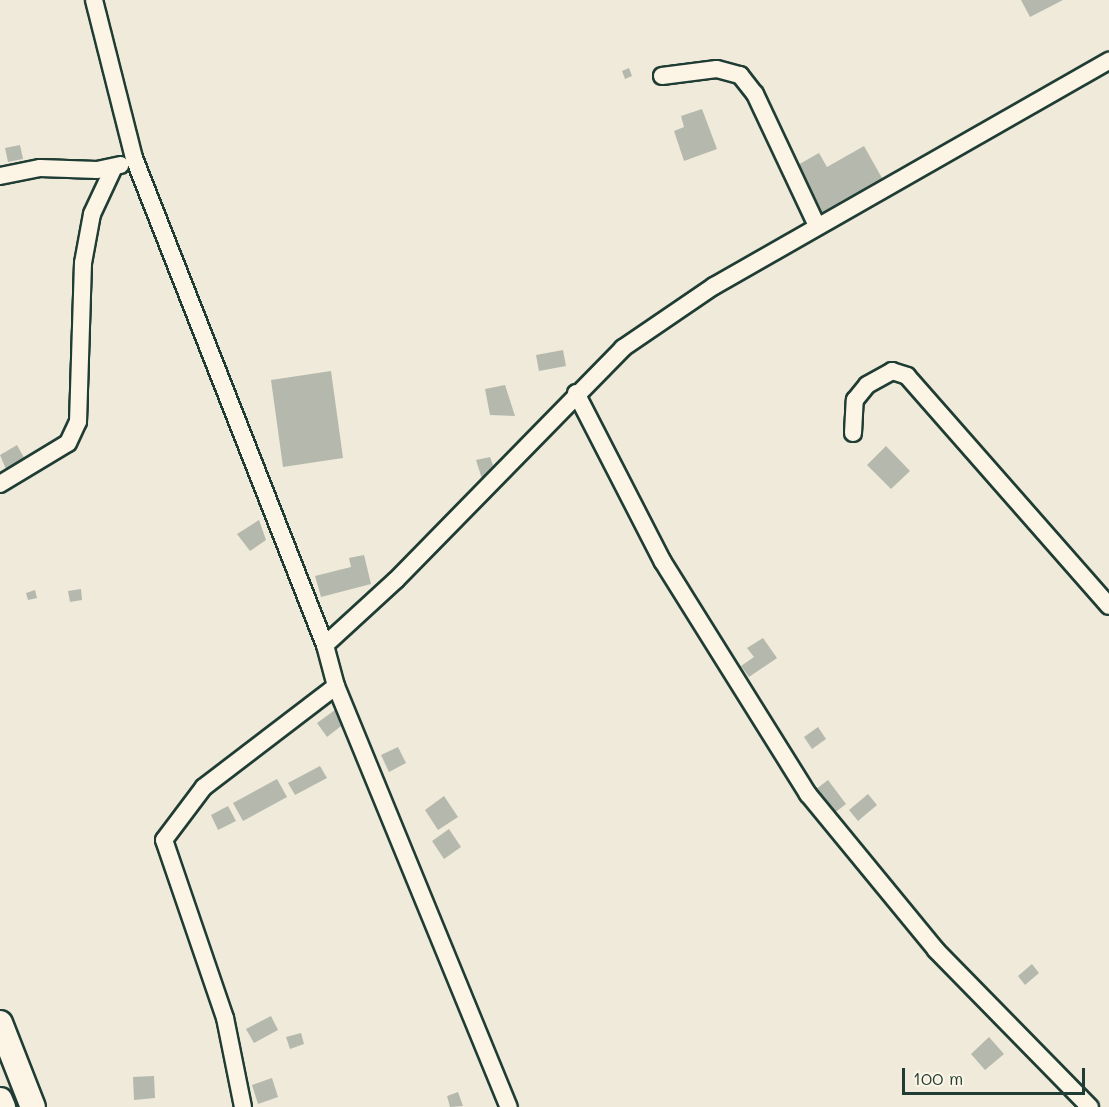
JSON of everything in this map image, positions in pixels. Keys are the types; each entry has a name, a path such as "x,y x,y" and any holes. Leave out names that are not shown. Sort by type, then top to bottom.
{"highway":[{"path":"0,1023 33,1107"},
{"path":"0,1100 3,1107"}],"street":[{"path":"94,0 134,158 325,645 336,686 510,1107"},
{"path":"325,645 396,580 576,393 623,348 817,226 1109,61"},
{"path":"662,76 717,69 740,75 755,94 817,226"},
{"path":"0,176 40,168 114,167 134,158"},
{"path":"0,484 68,443 78,422 83,263 92,214 114,167"},
{"path":"854,433 855,400 867,386 892,371 907,376 1109,606"},
{"path":"576,393 663,562 808,794 936,950 1090,1107"},
{"path":"243,1107 225,1018 164,840 204,787 336,686"}],"building":[{"path":"1021,0 1063,0 1030,17"},
{"path":"629,68 632,76 625,79 622,71"},
{"path":"702,109 717,149 684,161 674,131 684,127 681,116"},
{"path":"20,145 23,159 8,162 5,148"},
{"path":"864,146 882,178 822,212 796,166 819,153 827,167"},
{"path":"563,350 566,366 539,371 536,355"},
{"path":"331,371 343,458 283,467 271,380"},
{"path":"505,385 515,416 490,415 485,389"},
{"path":"17,445 27,463 8,474 0,455"},
{"path":"886,446 910,471 891,489 867,465"},
{"path":"490,457 493,465 482,479 476,460"},
{"path":"259,520 266,540 250,551 237,534"},
{"path":"364,555 371,584 321,597 315,576 351,567 349,558"},
{"path":"81,589 82,600 70,602 68,591"},
{"path":"35,590 37,598 28,600 26,593"},
{"path":"763,638 777,658 749,677 741,666 754,657 747,648"},
{"path":"335,710 345,723 327,737 317,723"},
{"path":"818,727 826,739 812,749 804,737"},
{"path":"398,747 406,763 389,772 381,755"},
{"path":"320,766 327,778 295,795 288,783"},
{"path":"277,779 287,797 243,821 233,803"},
{"path":"828,780 846,804 833,814 815,790"},
{"path":"868,794 877,805 858,821 849,810"},
{"path":"444,796 458,817 438,830 425,810"},
{"path":"228,806 236,821 218,830 211,815"},
{"path":"449,829 461,847 444,859 432,841"},
{"path":"1032,964 1039,973 1025,985 1018,976"},
{"path":"271,1016 278,1030 254,1043 246,1029"},
{"path":"301,1033 304,1044 290,1049 286,1037"},
{"path":"989,1037 1004,1054 985,1070 971,1054"},
{"path":"154,1076 155,1098 134,1100 133,1077"},
{"path":"272,1078 278,1097 258,1104 252,1085"},
{"path":"458,1092 463,1106 450,1107 447,1096"}]}
